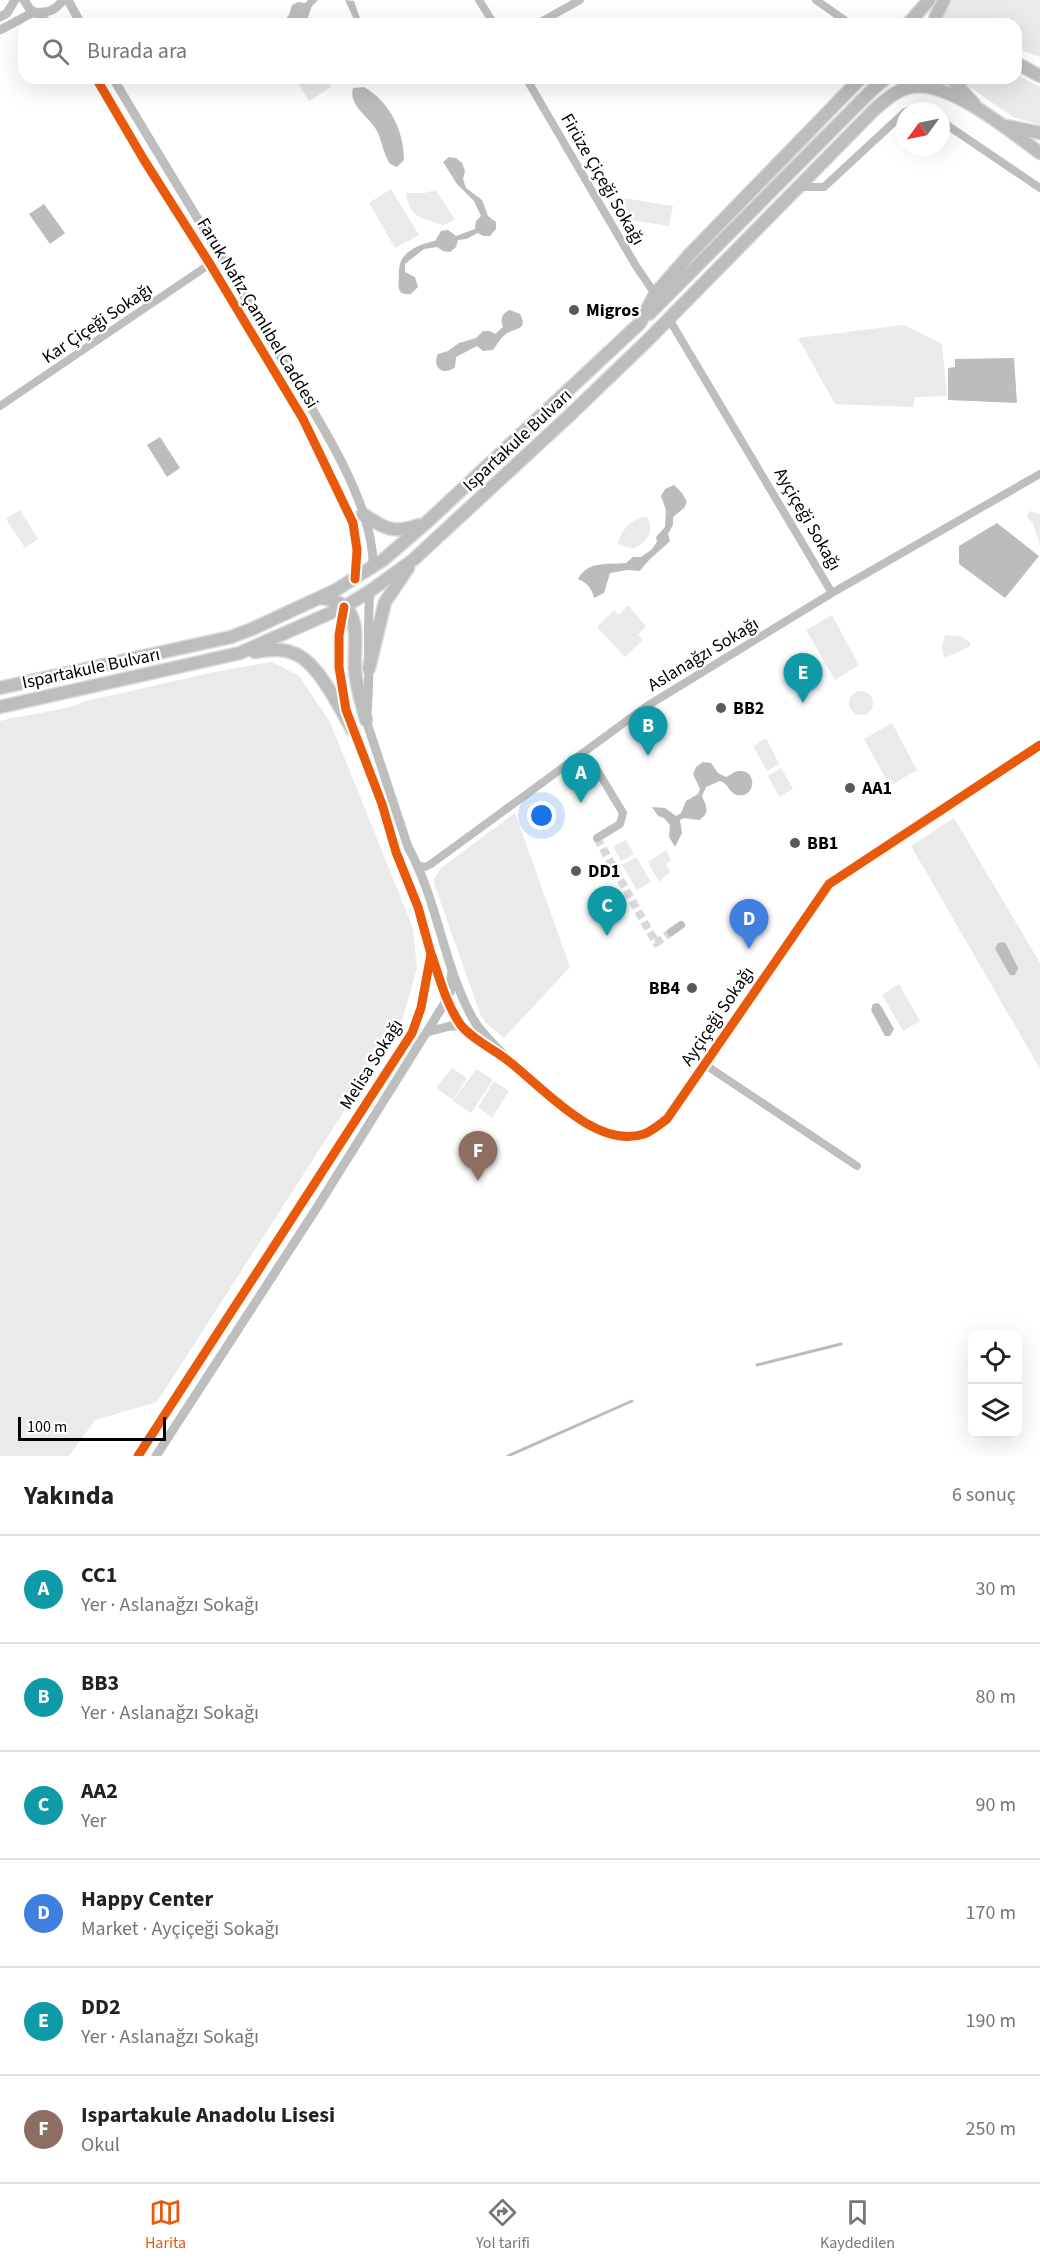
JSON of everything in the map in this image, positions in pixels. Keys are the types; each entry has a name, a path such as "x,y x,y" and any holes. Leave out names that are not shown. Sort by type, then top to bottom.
{"main road":[{"path":"913,18 929,0"},
{"path":"936,18 944,0"},
{"path":"1022,66 1040,76"},
{"name":"Ispartakule Bulvarı","path":"0,688 231,637 321,598 355,579 426,523 640,322 655,294 722,220 855,84"},
{"path":"640,322 879,84"},
{"path":"957,84 971,99 976,109"},
{"name":"Ispartakule Bulvarı","path":"0,707 250,650 345,607 370,591 413,560 571,414 669,319 873,111 899,91 912,87 929,88 957,97 1040,153"},
{"path":"998,123 1040,133"},
{"path":"363,514 380,526 392,530 401,531 426,523"},
{"path":"369,668 385,602 413,560"},
{"path":"370,591 373,566"},
{"path":"345,607 355,579"},
{"path":"321,598 337,601 352,614 356,625 355,671 366,720"},
{"path":"230,656 276,649 299,655 318,674 353,731"}],"street":[{"path":"0,17 7,13 15,0"},
{"path":"24,0 42,18"},
{"path":"23,18 34,12 53,11 63,0"},
{"path":"68,0 78,18"},
{"path":"479,0 490,18"},
{"path":"548,18 580,0"},
{"path":"816,0 842,18"},
{"path":"0,30 18,20"},
{"name":"Faruk Nafız Çamlıbel Caddesi","path":"100,84 303,419 346,505 356,535 355,579"},
{"name":"Faruk Nafız Çamlıbel Caddesi","path":"117,84 228,267 335,451 370,535 373,566"},
{"name":"Firüze Çiçeği Sokağı","path":"530,84 636,266 655,294"},
{"path":"799,187 824,187 896,122"},
{"path":"950,128 1040,188"},
{"path":"204,255 216,248"},
{"name":"Kar Çiçeği Sokağı","path":"0,406 210,264"},
{"path":"216,274 228,267"},
{"name":"Ayçiçeği Sokağı","path":"669,319 832,593 1040,474"},
{"path":"370,591 366,720 408,848 418,865 452,969 450,992 446,1001"},
{"name":"Aslanağzı Sokağı","path":"418,865 424,867 431,864 647,706 832,593"},
{"name":"Melisa Sokağı","path":"138,1456 412,1033 421,1008 431,954 418,907 346,710 339,667 339,635 345,607"},
{"name":"Ayçiçeği Sokağı","path":"431,954 446,1001 462,1026 509,1061 585,1124 603,1132 625,1136 643,1134 667,1119 829,884 1040,745"},
{"path":"594,765 623,813 620,824 597,838"},
{"path":"671,932 681,925"},
{"name":"Ayçiçeği Sokağı","path":"452,969 473,1019 509,1061"},
{"name":"Melisa Sokağı","path":"156,1456 316,1209 446,1001"},
{"path":"427,1032 450,1026 462,1026"},
{"path":"704,1064 857,1166"}],"shaded area":[{"path":"308,0 318,0 312,6 308,18 286,18 292,5 298,2 305,3"},
{"path":"345,0 354,1 360,18 353,18"},
{"path":"952,0 1040,0 1040,57 1022,50 1022,18 944,18 944,12"},
{"path":"1022,77 1040,87 1040,125 1013,117 967,85 1022,84"},
{"path":"299,84 329,84 331,87 309,101"},
{"path":"364,87 381,101 394,118 401,138 404,160 397,167 390,164 375,127 354,101 353,88"},
{"path":"449,157 456,158 462,163 466,188 482,200 488,216 496,222 496,229 490,236 478,233 458,240 456,247 450,252 437,247 424,249 405,264 405,272 415,277 418,287 411,294 403,294 398,284 400,265 408,252 435,241 441,231 448,230 456,236 475,229 476,221 481,216 474,201 457,184 443,162"},
{"path":"391,189 419,235 395,248 369,203"},
{"path":"436,190 455,220 443,225 413,212 406,193"},
{"path":"624,198 673,206 669,226 623,219"},
{"path":"44,204 65,233 50,244 29,214"},
{"path":"510,310 520,314 522,326 504,336 493,350 483,351 477,346 456,357 455,367 451,370 443,371 437,366 438,354 448,351 459,343 476,338 483,331 495,334 503,327 503,315"},
{"path":"904,325 942,344 947,396 915,397 913,407 835,404 798,338"},
{"path":"1014,358 1017,403 948,400 948,368 955,367 955,359"},
{"path":"160,437 180,468 167,477 147,445"},
{"path":"674,485 687,502 684,508 673,517 673,525 668,534 670,541 640,571 610,573 604,593 594,598 589,586 578,579 582,573 593,566 626,563 633,557 641,557 651,550 657,542 656,537 665,527 666,510 661,496 665,489"},
{"path":"20,510 38,539 25,548 6,519"},
{"path":"1029,511 1040,514 1040,545 1032,522 1027,518"},
{"path":"647,517 650,532 642,544 632,549 618,544 626,527"},
{"path":"997,523 1039,556 1005,598 959,564 959,546"},
{"path":"628,605 646,626 638,635 643,640 625,657 597,627 614,610 619,615"},
{"path":"832,615 859,665 835,680 806,630"},
{"path":"945,635 963,637 971,644 944,658 942,647"},
{"path":"272,662 299,676 330,722 413,928 417,968 402,1021 157,1402 95,1420 69,1456 0,1456 0,721 219,671"},
{"path":"861,691 866,692 872,698 872,708 866,714 861,715 856,714 850,708 849,703 850,698 856,692"},
{"path":"892,723 917,770 890,786 864,739"},
{"path":"766,738 779,764 767,771 753,746"},
{"path":"703,762 711,763 718,773 726,777 737,771 749,774 752,779 751,789 748,793 737,795 720,781 706,787 702,796 706,809 705,815 699,820 684,818 680,820 682,833 675,847 669,837 670,825 664,818 658,816 652,807 665,808 676,816 681,813 686,801 698,794 700,789 693,774 696,767"},
{"path":"781,768 793,789 779,797 768,776"},
{"path":"515,813 570,967 504,1038 481,1016 434,879 441,868"},
{"path":"954,818 1040,963 1040,1069 911,846"},
{"path":"626,840 634,854 621,861 613,847"},
{"path":"666,850 671,860 666,864 670,872 659,882 648,862"},
{"path":"636,857 651,882 637,890 622,865"},
{"path":"1003,942 1018,968 1015,975 1010,975 995,949 998,943"},
{"path":"899,984 920,1021 903,1031 882,995"},
{"path":"878,1003 894,1029 890,1036 885,1036 871,1010 873,1004"},
{"path":"452,1068 467,1078 453,1100 436,1088"},
{"path":"476,1069 493,1080 471,1113 453,1101"},
{"path":"494,1081 509,1091 492,1118 478,1107"}],"waterway":[{"path":"757,1365 841,1344"},
{"path":"508,1456 632,1401"}],"tunnel":[{"path":"597,838 656,943 671,932"}],"cycle path":[{"path":"100,84 303,419 353,523 357,550 355,579"},
{"path":"138,1456 412,1033 421,1008 431,954 418,907 346,710 339,667 339,635 344,607"},
{"path":"432,956 451,1008 465,1030 505,1058 572,1114 590,1125 608,1133 626,1137 644,1134 667,1119 829,884 1040,745"}],"place":[{"name":"Migros","path":"574,310"},
{"name":"DD2","path":"803,703"},
{"name":"BB2","path":"721,708"},
{"name":"BB3","path":"648,756"},
{"name":"AA1","path":"850,788"},
{"name":"CC1","path":"581,803"},
{"name":"BB1","path":"795,843"},
{"name":"DD1","path":"576,871"},
{"name":"AA2","path":"607,936"},
{"name":"Happy Center","path":"749,949"},
{"name":"BB4","path":"692,988"},
{"name":"Ispartakule Anadolu Lisesi","path":"478,1181"}]}
